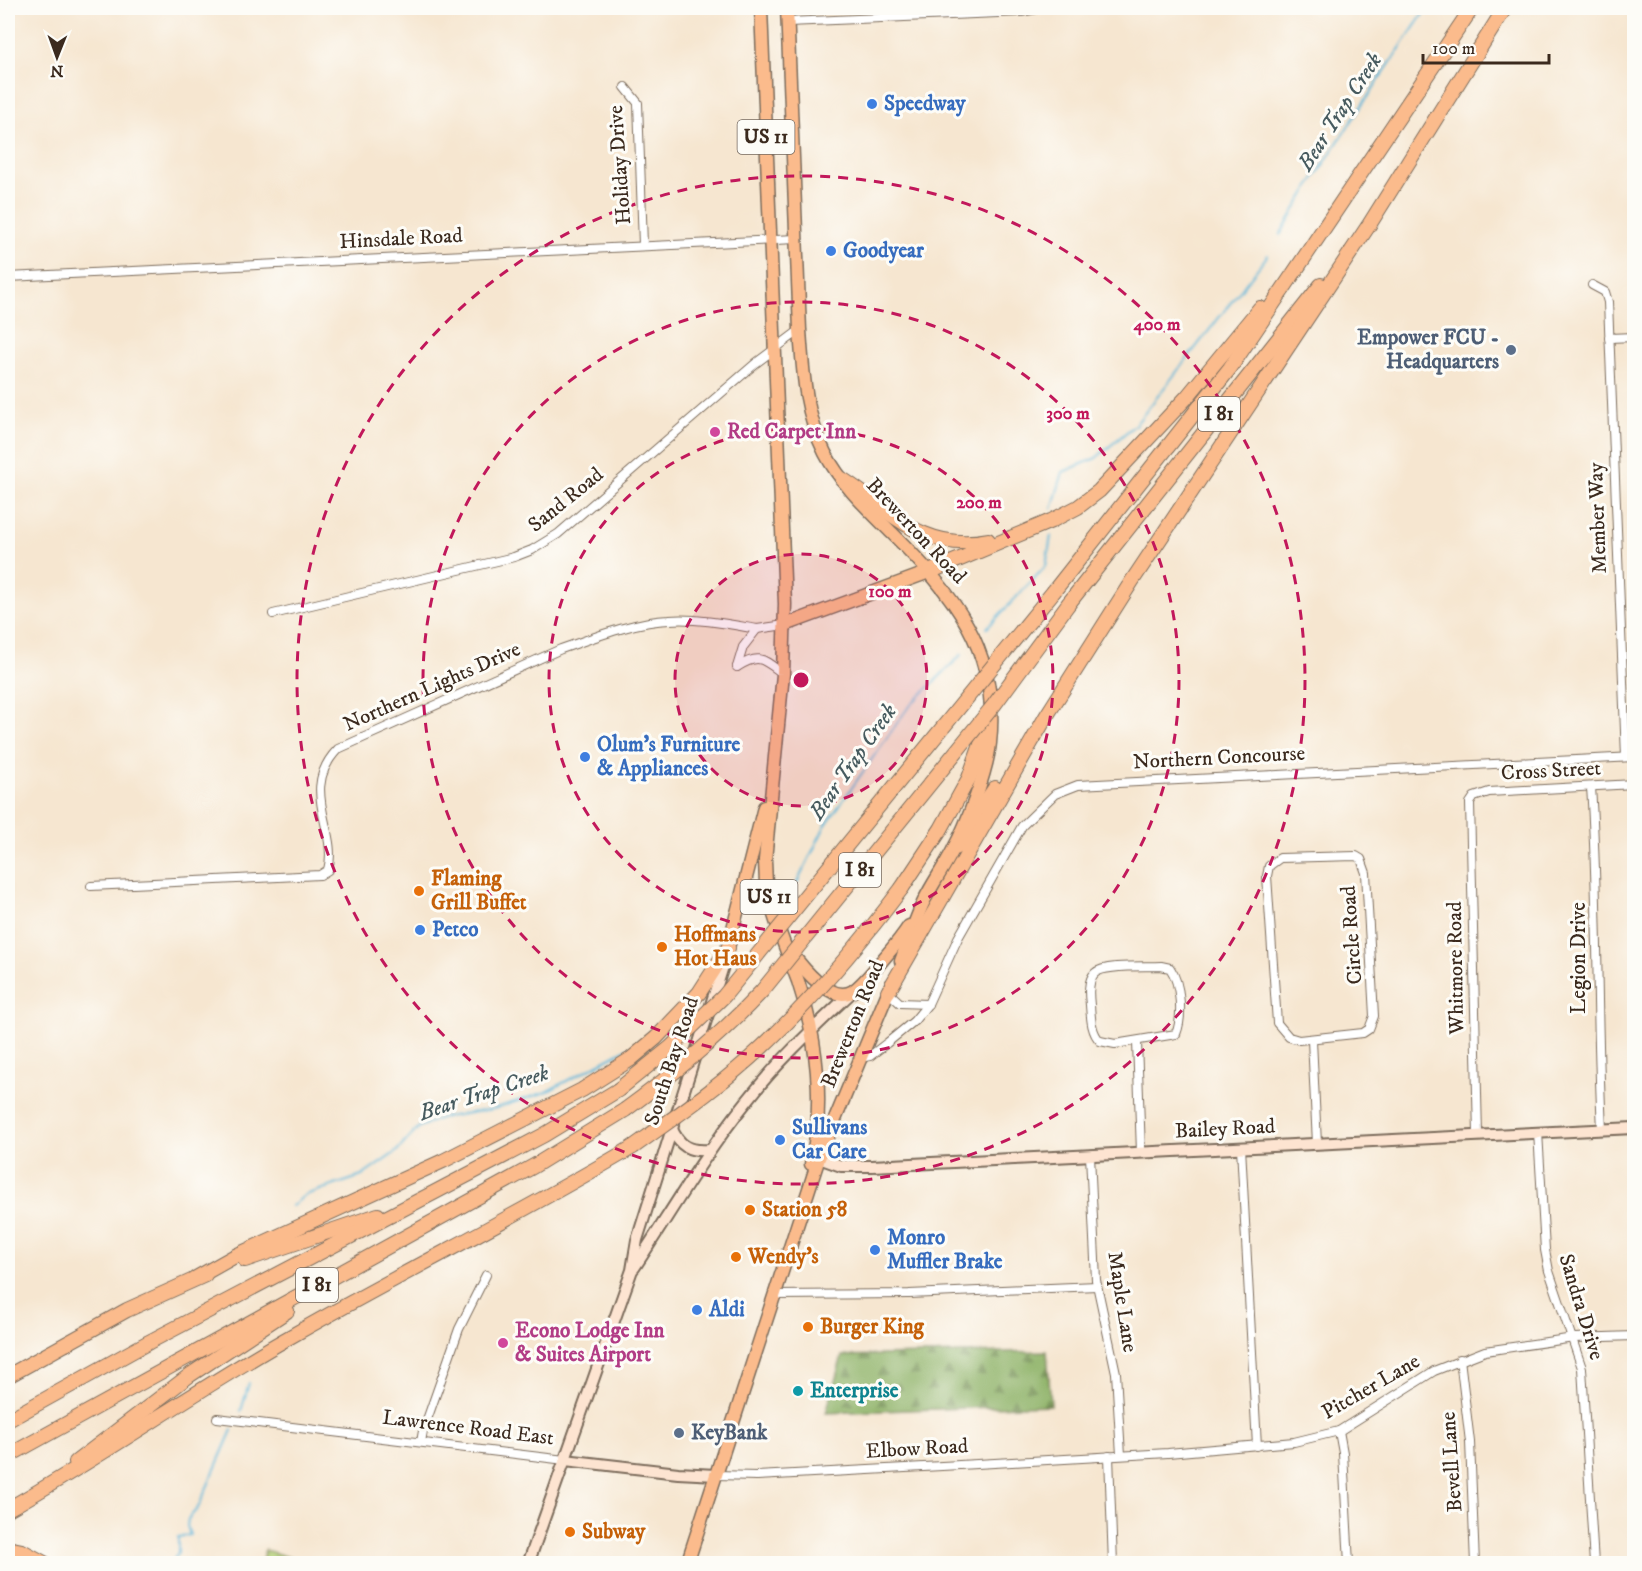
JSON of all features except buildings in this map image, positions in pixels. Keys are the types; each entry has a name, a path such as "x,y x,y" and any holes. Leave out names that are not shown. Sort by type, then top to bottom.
{"highway":[{"name":"I 81","path":"8,1420 149,1342 544,1135 618,1090 670,1048 724,996 1054,591 1230,368 1472,8"},
{"name":"I 81","path":"8,1456 534,1166 625,1110 683,1067 731,1025 762,991 994,705 1069,603 1369,225 1505,8"},
{"path":"955,848 1047,715 1132,581 1369,225"},
{"path":"929,572 1025,532 1078,507 1099,492 1187,397 1308,252"},
{"path":"842,479 909,528 948,542 972,543 1025,532"},
{"path":"888,992 1047,715"},
{"path":"8,1509 82,1468 295,1334 560,1191 633,1147 717,1086 764,1046 862,941 902,888 941,829 969,778 990,719"},
{"path":"8,1376 127,1310 196,1278 235,1256 434,1166 582,1090 631,1059 656,1038 699,993 728,948"},
{"path":"196,1278 419,1200"},
{"path":"8,1504 62,1471 190,1375 359,1262"},
{"path":"8,1548 22,1551 46,1563"}],"main road":[{"name":"Brewerton Road","path":"761,8 785,625 783,674 766,868 769,899 811,1031 818,1092 816,1143 796,1227"},
{"name":"Brewerton Road","path":"687,1563 819,1158 924,901 955,848 981,779 990,744 985,672 971,632 951,597 842,479 825,452 812,422 803,384 787,8"},
{"path":"785,625 929,572"},
{"name":"South Bay Road","path":"528,1563 632,1270 637,1240 728,948 776,758"},
{"name":"South Bay Road","path":"632,1270 710,1150 767,1076 852,992 903,935 924,901"},
{"path":"784,943 812,979 826,988 842,993 852,992"},
{"path":"671,1126 682,1146 692,1150 710,1150"},
{"name":"Bailey Road","path":"819,1158 841,1166 872,1166 1635,1128"},
{"path":"816,1143 819,1158"},
{"name":"Lawrence Road East","path":"565,1460 716,1475"}],"street":[{"path":"788,22 1013,12 1042,8"},
{"name":"Holiday Drive","path":"625,87 638,103 643,245"},
{"name":"Hinsdale Road","path":"8,277 796,238"},
{"name":"Member Way","path":"1593,285 1605,292 1609,338 1630,757"},
{"name":"Sand Road","path":"273,615 532,550 558,534 800,330"},
{"path":"1609,338 1635,337"},
{"name":"Northern Lights Drive","path":"90,886 320,875 328,870 330,857 323,816 322,776 325,766 338,749 561,649 591,639 667,620 693,620 757,629 785,625"},
{"path":"757,629 743,647 737,668 750,659 760,658 783,674"},
{"name":"Northern Concourse","path":"860,1058 870,1056 887,1043 914,1021 928,1004 959,937 1022,826 1055,794 1078,785 1630,757"},
{"name":"Cross Street","path":"1472,801 1489,792 1635,784"},
{"name":"Legion Drive","path":"1591,787 1599,920 1597,1018 1602,1129"},
{"name":"Whitmore Road","path":"1472,801 1469,818 1475,963 1478,1135"},
{"name":"Circle Road","path":"1356,856 1361,859 1366,873 1374,1016 1370,1029 1363,1033 1312,1040 1289,1037 1276,1023 1267,876 1269,866 1280,858 1356,856"},
{"path":"1161,966 1170,968 1175,975 1179,1000 1179,1027 1176,1034 1137,1042 1105,1044 1096,1037 1090,1004 1090,981 1095,973 1106,969 1161,966"},
{"path":"888,992 900,1003 928,1004"},
{"path":"1312,1040 1317,1144"},
{"path":"1137,1042 1141,1152"},
{"name":"Sandra Drive","path":"1538,1132 1545,1250 1582,1368 1593,1563"},
{"path":"1242,1147 1257,1446"},
{"name":"Maple Lane","path":"1090,1155 1097,1286 1116,1373 1121,1455"},
{"path":"421,1442 447,1357 486,1275"},
{"path":"774,1295 909,1294 1097,1286"},
{"name":"Pitcher Lane","path":"1121,1455 1294,1442 1339,1431 1421,1379 1460,1359 1509,1346 1574,1338 1635,1336"},
{"name":"Bevell Lane","path":"1460,1359 1470,1442 1475,1563"},
{"name":"Lawrence Road East","path":"217,1418 565,1460"},
{"path":"1339,1431 1343,1453 1349,1563"},
{"name":"Elbow Road","path":"716,1475 767,1475 1121,1455"},
{"path":"1109,1456 1113,1563"}],"green space":[{"path":"1047,1351 1051,1405 826,1413 842,1356"},
{"path":"265,1550 308,1563 261,1563"}],"waterway":[{"name":"Bear Trap Creek","path":"1280,235 1427,8"},
{"name":"Bear Trap Creek","path":"1052,509 1063,472 1096,458 1136,424 1268,255"},
{"name":"Bear Trap Creek","path":"987,628 1046,566 1051,536"},
{"name":"Bear Trap Creek","path":"788,901 825,826 907,709 962,654"},
{"name":"Bear Trap Creek","path":"292,1206 305,1195 362,1176 396,1152 419,1127 441,1118 493,1109 546,1092 628,1048"},
{"name":"Bear Trap Creek","path":"241,1411 249,1383"},
{"name":"Bear Trap Creek","path":"171,1564 178,1553 178,1537 190,1535 187,1526 188,1519 198,1508 232,1430"}],"place":[{"name":"Speedway","path":"872,104"},
{"name":"Goodyear","path":"831,251"},
{"name":"Empower FCU - Headquarters","path":"1511,350"},
{"name":"Red Carpet Inn","path":"715,432"},
{"name":"Olum's Furniture & Appliances","path":"585,757"},
{"name":"Flaming Grill Buffet","path":"419,891"},
{"name":"Petco","path":"420,930"},
{"name":"Hoffmans Hot Haus","path":"662,947"},
{"name":"Sullivans Car Care","path":"780,1140"},
{"name":"Station 58","path":"750,1210"},
{"name":"Monro Muffler Brake","path":"875,1250"},
{"name":"Wendy's","path":"736,1257"},
{"name":"Aldi","path":"697,1310"},
{"name":"Burger King","path":"808,1327"},
{"name":"Econo Lodge Inn & Suites Airport","path":"503,1343"},
{"name":"Enterprise","path":"798,1391"},
{"name":"KeyBank","path":"679,1433"},
{"name":"Subway","path":"570,1532"}]}
